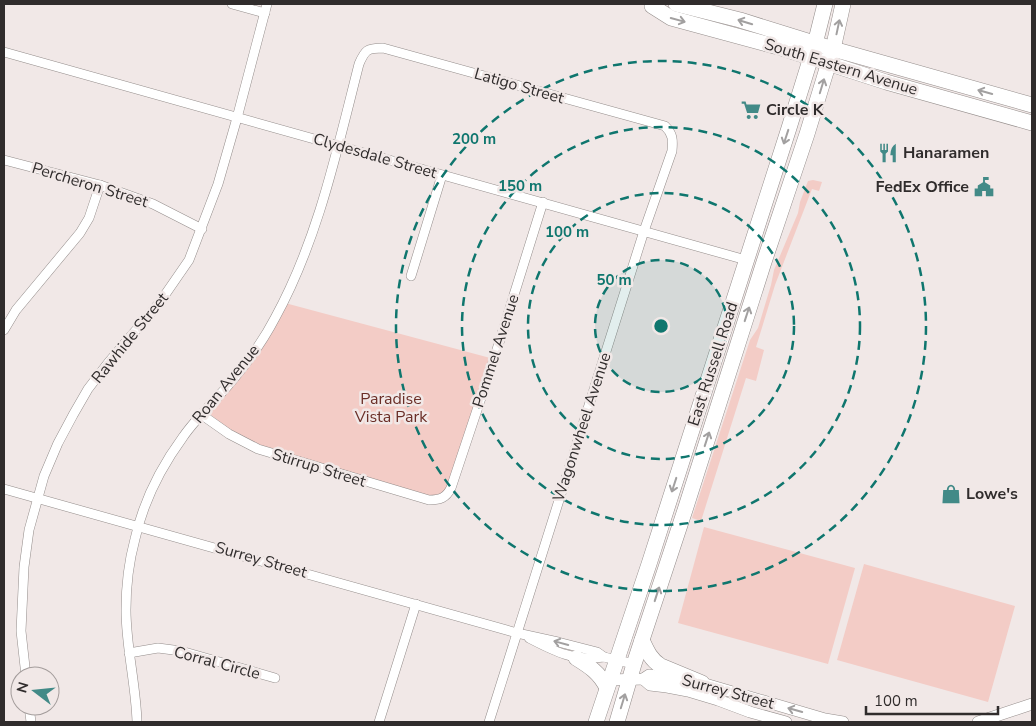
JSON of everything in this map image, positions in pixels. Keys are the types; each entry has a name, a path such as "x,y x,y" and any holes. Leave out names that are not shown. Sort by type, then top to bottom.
{"main road":[{"name":"South Eastern Avenue","path":"648,5 675,4 740,20 831,56 1032,105"},
{"name":"East Russell Road","path":"596,722 608,684 611,659 716,355 813,50 825,4"},
{"name":"East Russell Road","path":"616,722 636,679 634,664 807,134 831,56 843,4"},
{"name":"South Eastern Avenue","path":"648,5 671,18 745,38 813,50"},
{"name":"South Eastern Avenue","path":"831,56 886,82 1032,123"},
{"path":"716,355 732,360"},
{"path":"642,640 656,663 702,683"},
{"path":"576,658 608,684"}],"street":[{"path":"232,4 266,8"},
{"name":"Rawhide Street","path":"25,666 21,631 24,567 29,530 44,476 58,443 88,390 108,363 160,302 188,260 202,229 218,184 266,8"},
{"name":"Latigo Street","path":"367,50 383,48 665,126 670,131"},
{"name":"Roan Avenue","path":"137,722 126,611 134,540 144,508 160,473 183,436 235,377 261,342 298,273 316,224 339,146 359,64 367,50"},
{"name":"Clydesdale Street","path":"4,52 746,260"},
{"name":"Wagonwheel Avenue","path":"489,722 644,231 672,151 673,142 670,131"},
{"name":"Percheron Street","path":"4,160 100,186 153,204 202,229"},
{"path":"411,276 442,175"},
{"path":"4,330 16,310 80,233 89,218 100,186"},
{"name":"Pommel Avenue","path":"444,498 451,488 543,202"},
{"name":"Stirrup Street","path":"202,415 229,434 258,449 429,500 444,498"},
{"name":"Surrey Street","path":"4,489 517,633 596,652 611,659"},
{"path":"379,722 416,604"},
{"name":"Surrey Street","path":"517,633 553,651 576,658 611,659 634,664"},
{"name":"Corral Circle","path":"129,653 158,648 181,651 275,678"},
{"name":"Surrey Street","path":"608,684 650,675 664,676 702,683 843,722"},
{"name":"Surrey Street","path":"636,679 650,685 688,691 786,722"},
{"path":"718,700 729,700 764,710 775,704"},
{"path":"978,722 1032,704"}],"green space":[{"path":"808,181 822,182 819,191 812,189 775,285 756,347 764,350 756,381 746,378 701,521 692,518 750,340 758,328 774,270 798,213"},
{"name":"Paradise Vista Park","path":"285,303 494,359 451,492 438,499 282,455 236,435 206,411"},
{"path":"704,527 855,568 828,664 678,623"},
{"path":"864,564 1015,606 988,702 837,660"}],"place":[{"name":"Circle K","path":"751,110"},
{"name":"Hanaramen","path":"888,153"},
{"name":"FedEx Office","path":"984,187"},
{"name":"Lowe's","path":"951,494"}]}
